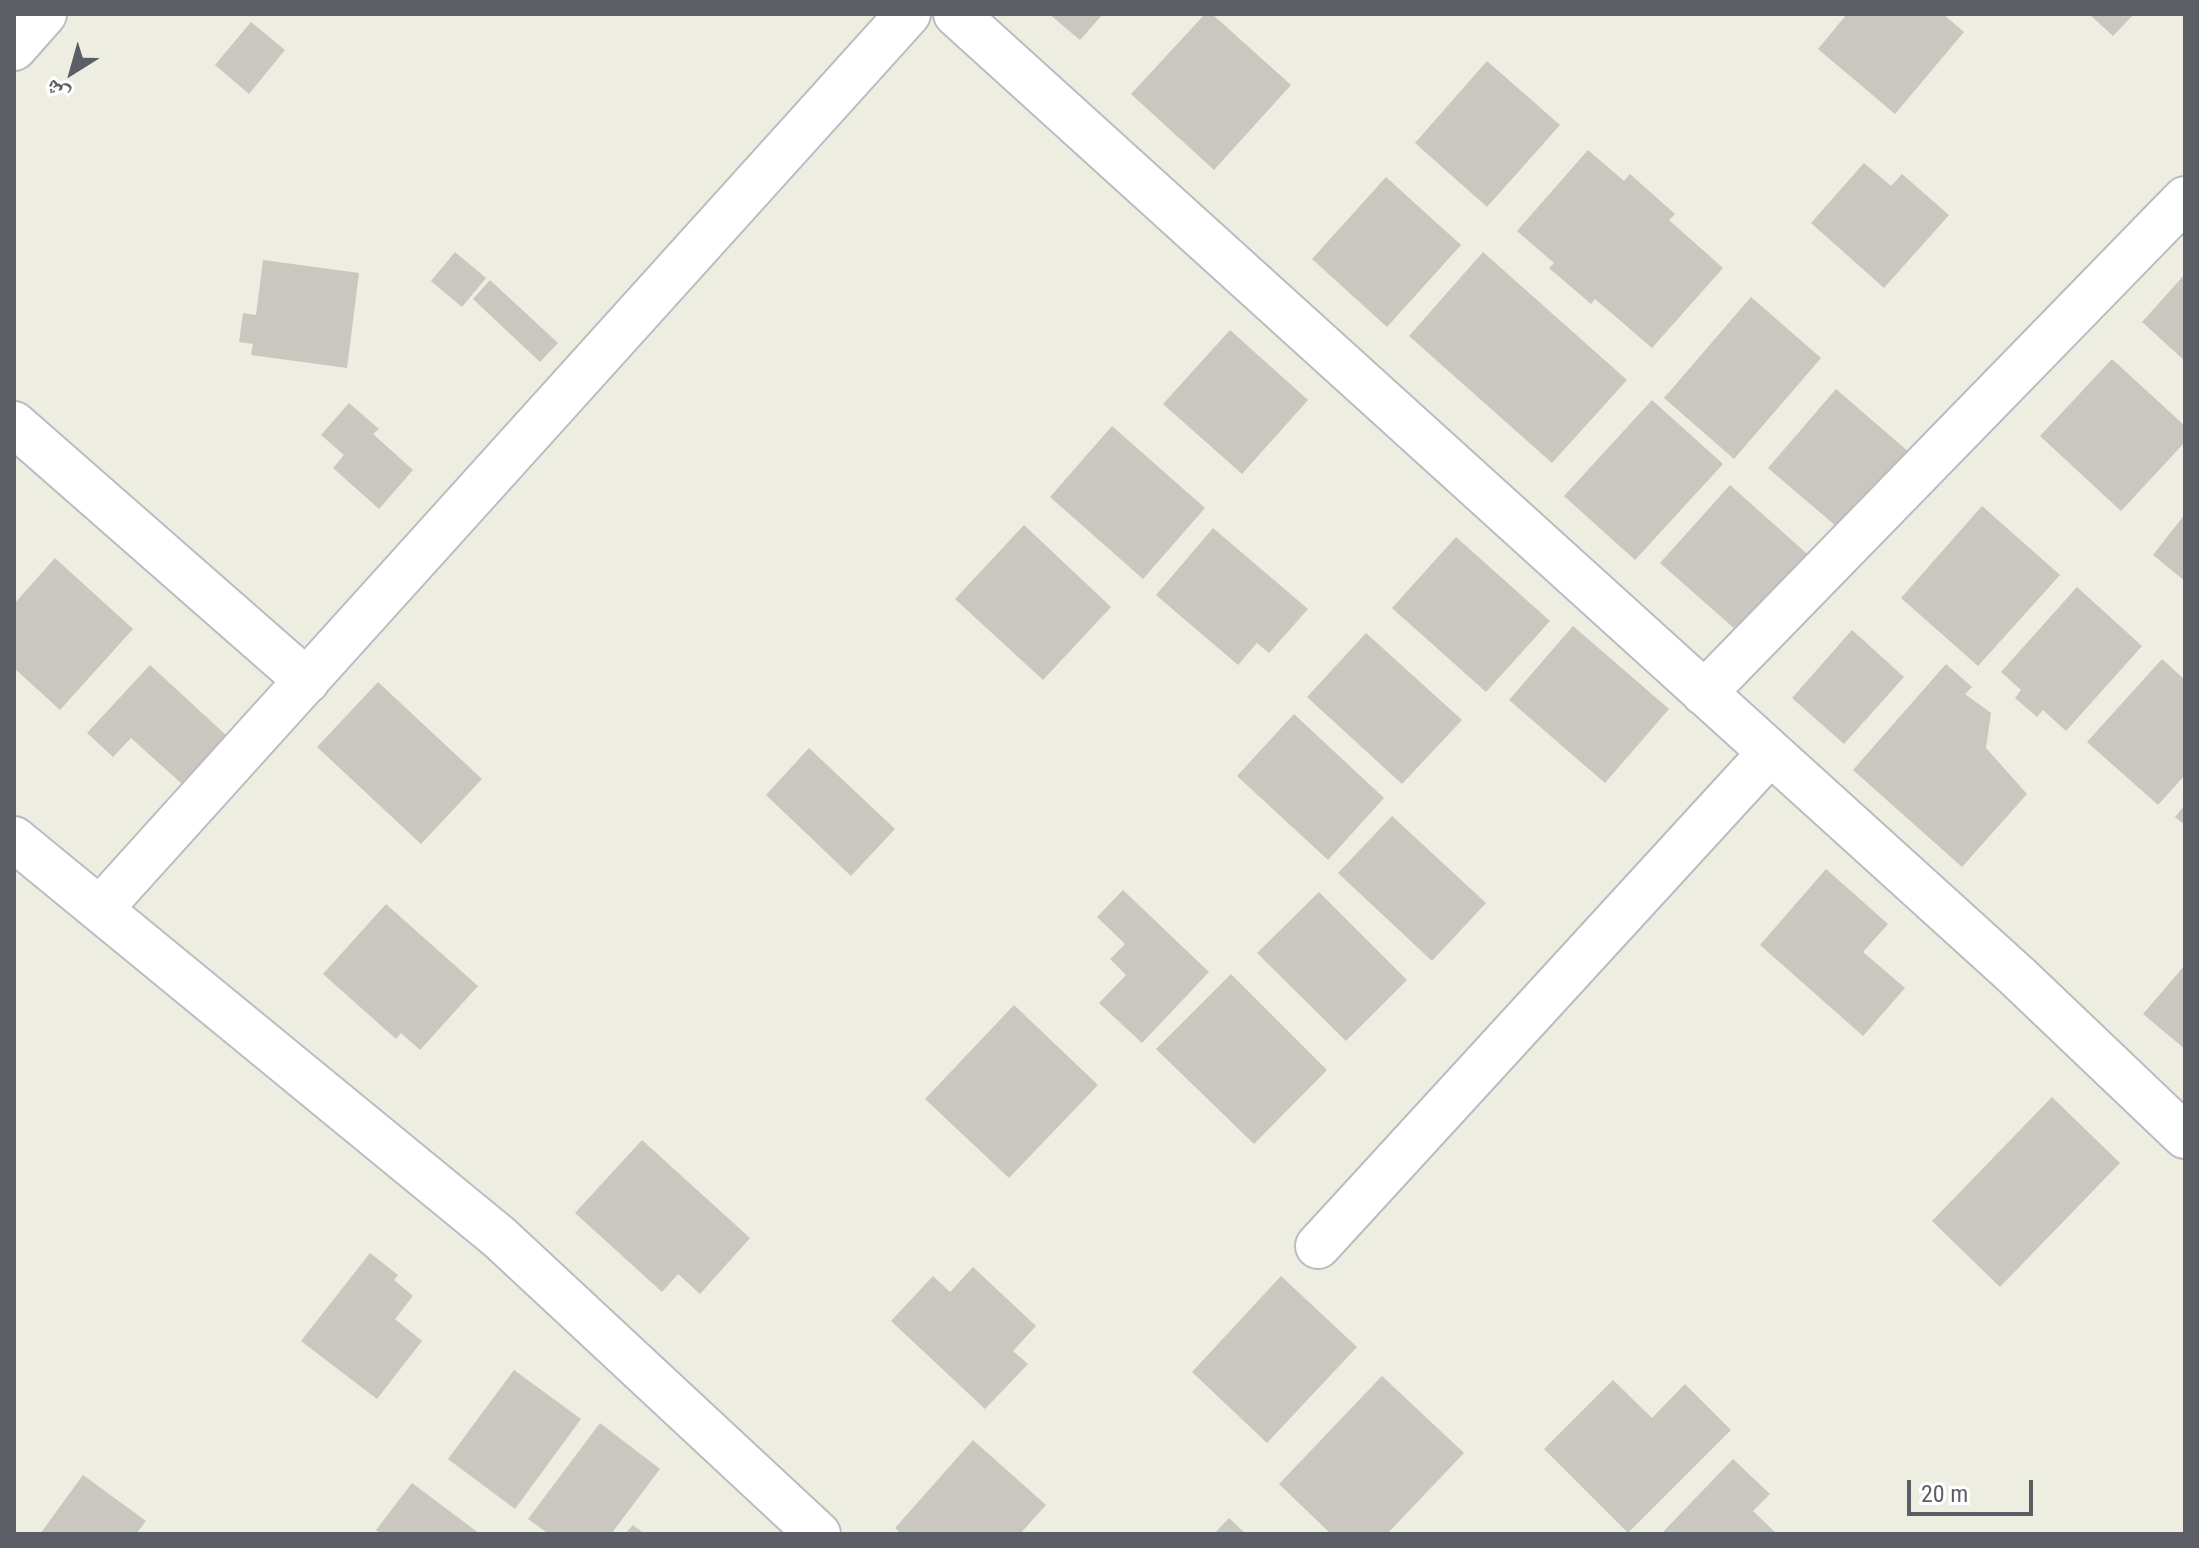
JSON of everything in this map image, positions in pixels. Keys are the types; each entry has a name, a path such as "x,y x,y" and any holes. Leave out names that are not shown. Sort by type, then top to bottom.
{"street":[{"path":"14,48 44,14"},
{"path":"100,909 908,14"},
{"path":"956,14 2016,975 2185,1136"},
{"path":"1704,693 2185,199"},
{"path":"14,424 307,681"},
{"path":"1318,1246 1770,753"},
{"path":"14,839 499,1237 818,1534"}],"building":[{"path":"1049,14 1103,14 1080,40"},
{"path":"1205,14 1212,14 1291,85 1214,170 1131,94"},
{"path":"1847,14 1943,14 1964,32 1895,114 1818,49"},
{"path":"2089,14 2134,14 2113,36"},
{"path":"251,22 285,50 249,94 215,65"},
{"path":"1487,61 1560,125 1487,207 1415,143"},
{"path":"1588,150 1624,181 1630,174 1675,214 1669,220 1723,268 1652,348 1595,299 1591,304 1549,268 1554,263 1517,231"},
{"path":"1864,163 1891,186 1902,174 1949,215 1884,288 1811,223"},
{"path":"1386,177 1461,245 1387,327 1312,259"},
{"path":"455,252 486,278 462,307 431,281"},
{"path":"1483,252 1627,380 1552,463 1409,336"},
{"path":"263,260 359,273 347,368 251,355 253,344 239,342 243,313 256,315"},
{"path":"2185,274 2185,361 2142,322"},
{"path":"490,280 558,343 540,362 473,299"},
{"path":"1751,297 1821,358 1734,459 1664,398"},
{"path":"1230,330 1308,400 1242,474 1163,404"},
{"path":"2112,359 2185,426 2185,442 2121,511 2040,436"},
{"path":"1836,389 1918,460 1850,538 1768,468"},
{"path":"1652,400 1723,464 1635,560 1564,496"},
{"path":"349,403 379,429 373,434 413,470 379,509 333,468 344,455 321,435"},
{"path":"1112,426 1205,508 1143,579 1050,497"},
{"path":"1730,485 1814,560 1744,637 1660,563"},
{"path":"1982,506 2060,575 1978,666 1901,598"},
{"path":"2185,514 2185,581 2153,555"},
{"path":"1024,525 1111,607 1043,680 955,599"},
{"path":"1213,528 1308,609 1269,653 1257,643 1238,665 1156,595"},
{"path":"1456,537 1550,621 1486,692 1392,608"},
{"path":"55,558 133,629 60,710 14,668 14,604"},
{"path":"2077,587 2142,646 2066,731 2043,710 2037,717 2015,698 2021,690 2001,672"},
{"path":"1573,626 1669,709 1605,783 1509,700"},
{"path":"1852,630 1904,677 1844,744 1792,698"},
{"path":"1366,633 1462,720 1402,784 1307,697"},
{"path":"2162,659 2185,680 2185,775 2158,805 2087,742"},
{"path":"1946,664 1972,687 1965,694 1991,713 1986,748 2027,794 1962,867 1853,770"},
{"path":"150,665 227,736 182,784 131,738 113,757 87,733"},
{"path":"378,682 482,779 421,844 317,747"},
{"path":"1294,714 1384,798 1328,860 1237,776"},
{"path":"809,748 895,829 851,876 766,795"},
{"path":"2185,805 2185,825 2175,817"},
{"path":"1392,816 1486,903 1432,961 1338,873"},
{"path":"1826,869 1888,924 1863,952 1905,988 1863,1036 1760,945"},
{"path":"1123,890 1209,972 1142,1043 1099,1003 1126,975 1110,959 1125,944 1097,917"},
{"path":"1319,892 1407,980 1346,1041 1257,953"},
{"path":"386,904 478,986 420,1050 401,1033 396,1039 323,974"},
{"path":"2185,965 2185,1049 2143,1014"},
{"path":"1231,974 1327,1070 1254,1144 1156,1049"},
{"path":"1014,1005 1098,1085 1009,1178 925,1099"},
{"path":"2052,1097 2120,1163 2000,1287 1932,1221"},
{"path":"642,1140 750,1238 700,1294 678,1274 662,1292 575,1213"},
{"path":"370,1253 398,1275 394,1280 413,1296 395,1319 422,1341 377,1399 301,1341"},
{"path":"973,1267 1036,1326 1013,1351 1028,1364 985,1409 891,1321 933,1276 950,1292"},
{"path":"1281,1276 1357,1347 1267,1443 1192,1372"},
{"path":"514,1370 581,1419 515,1509 448,1459"},
{"path":"1382,1376 1464,1453 1387,1534 1331,1534 1279,1484"},
{"path":"1613,1380 1652,1418 1685,1384 1731,1430 1628,1533 1544,1449"},
{"path":"600,1423 660,1469 611,1534 549,1534 528,1519"},
{"path":"973,1440 1046,1505 1020,1534 901,1534 895,1528"},
{"path":"1733,1459 1770,1494 1753,1511 1777,1534 1661,1534"},
{"path":"83,1475 146,1521 136,1534 40,1534"},
{"path":"412,1483 480,1534 381,1534 376,1530"},
{"path":"1229,1518 1246,1534 1214,1534"},
{"path":"633,1525 645,1534 625,1534"}]}
